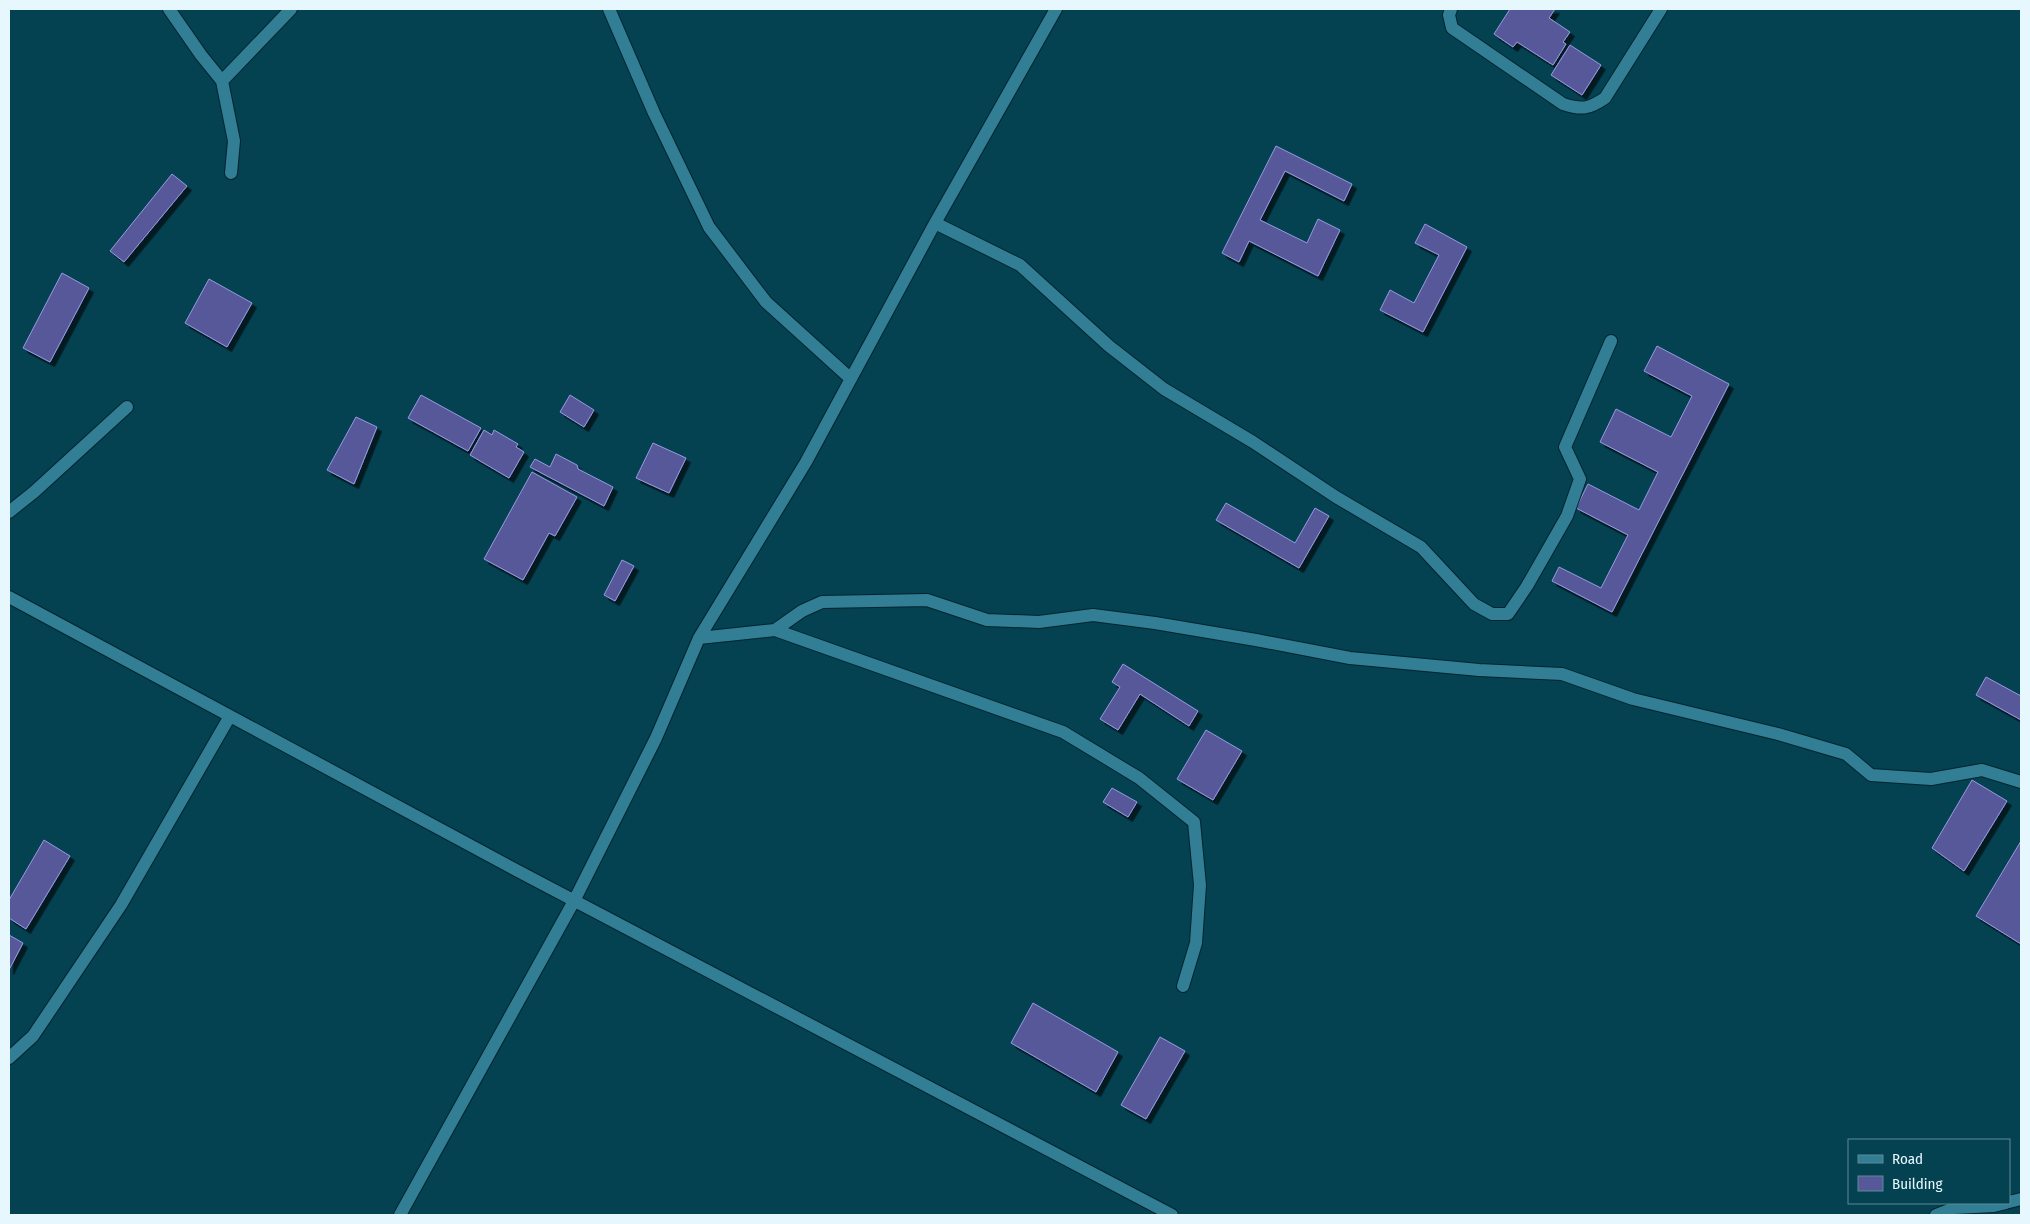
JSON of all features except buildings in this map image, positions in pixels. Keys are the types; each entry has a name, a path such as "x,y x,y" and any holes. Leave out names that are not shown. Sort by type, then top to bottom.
{"street":[{"path":"169,9 201,56 222,81 234,141 231,173"},
{"path":"222,81 292,9"},
{"path":"609,9 654,113 709,227 766,302 851,379"},
{"path":"400,1215 574,901 656,738 699,638 806,462 935,223 1056,9"},
{"path":"1451,9 1449,15 1452,28 1563,104 1579,109 1594,105 1605,98 1662,9"},
{"path":"935,223 1020,265 1109,346 1164,389 1253,442 1336,497 1421,547 1474,604 1492,614 1508,614 1527,586 1567,516 1580,479 1565,447 1612,341"},
{"path":"9,512 34,492 128,407"},
{"path":"9,597 574,901 1172,1215"},
{"path":"775,630 802,611 822,602 927,600 987,620 1039,622 1093,615 1256,640 1350,658 1479,670 1562,674 1633,699 1768,732 1846,754 1871,775 1932,780 1982,770 2021,782"},
{"path":"699,638 775,630 1062,732 1139,778 1194,822 1200,895 1196,944 1183,986"},
{"path":"9,1058 33,1036 121,905 230,716"},
{"path":"1936,1215 1954,1208 2000,1204"}]}
